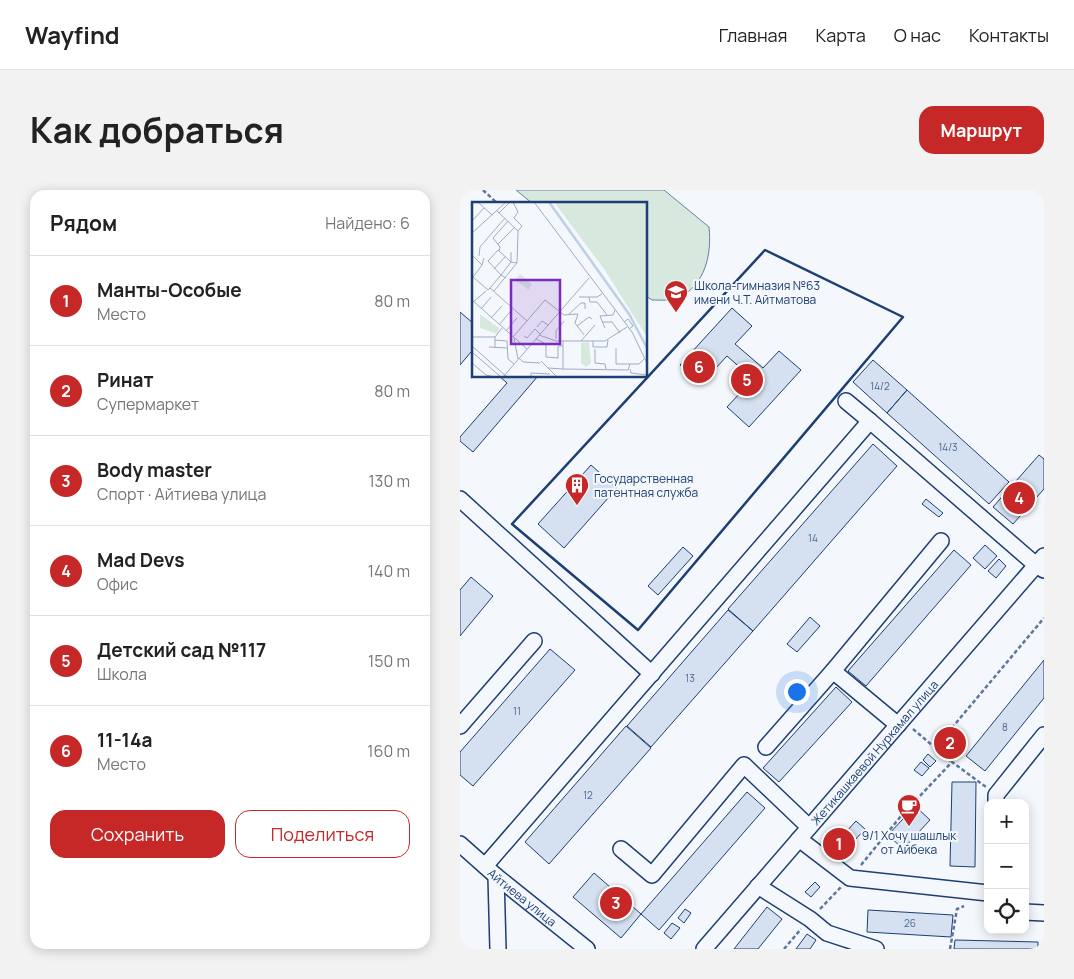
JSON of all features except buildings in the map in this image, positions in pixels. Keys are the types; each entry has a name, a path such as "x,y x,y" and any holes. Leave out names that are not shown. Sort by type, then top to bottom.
{"street":[{"path":"846,400 1041,564"},
{"path":"498,949 491,871 652,674 870,421"},
{"path":"460,499 652,674"},
{"path":"766,747 833,671 941,541"},
{"name":"Жетикашкаевой Нуркамал улица","path":"704,949 1041,564"},
{"path":"460,726 534,641"},
{"path":"833,671 900,723"},
{"path":"996,799 1044,735"},
{"path":"621,849 652,874 744,765 809,827"},
{"path":"799,839 850,878 984,893"},
{"name":"Айтиева улица","path":"460,844 586,949"},
{"path":"758,886 810,919 827,933 876,949"},
{"path":"1029,912 1044,913"}],"path":[{"path":"483,190 496,202"},
{"path":"935,748 1044,618"},
{"path":"900,723 935,748 996,799"},
{"path":"784,949 850,878 902,816 952,762"},
{"path":"950,949 957,908 965,905"}],"shaded area":[{"path":"516,190 664,190 709,227 710,238 705,268 695,285 679,298 652,300 648,297 648,202 531,202"}],"wall":[{"path":"647,378 512,524 638,630 903,317 765,250"},
{"path":"648,377 765,250"}],"place":[{"name":"Школа-гимназия №63 имени Ч.Т. Айтматова","path":"676,313"},
{"name":"11-14а","path":"699,367"},
{"name":"Детский сад №117","path":"747,380"},
{"name":"Mad Devs","path":"1019,498"},
{"name":"Государственная патентная служба","path":"577,506"},
{"name":"Ринат","path":"950,743"},
{"name":"9/1 Хочу шашлык от Айбека","path":"909,827"},
{"name":"Манты-Особые","path":"839,844"},
{"name":"Body master","path":"616,903"}]}
